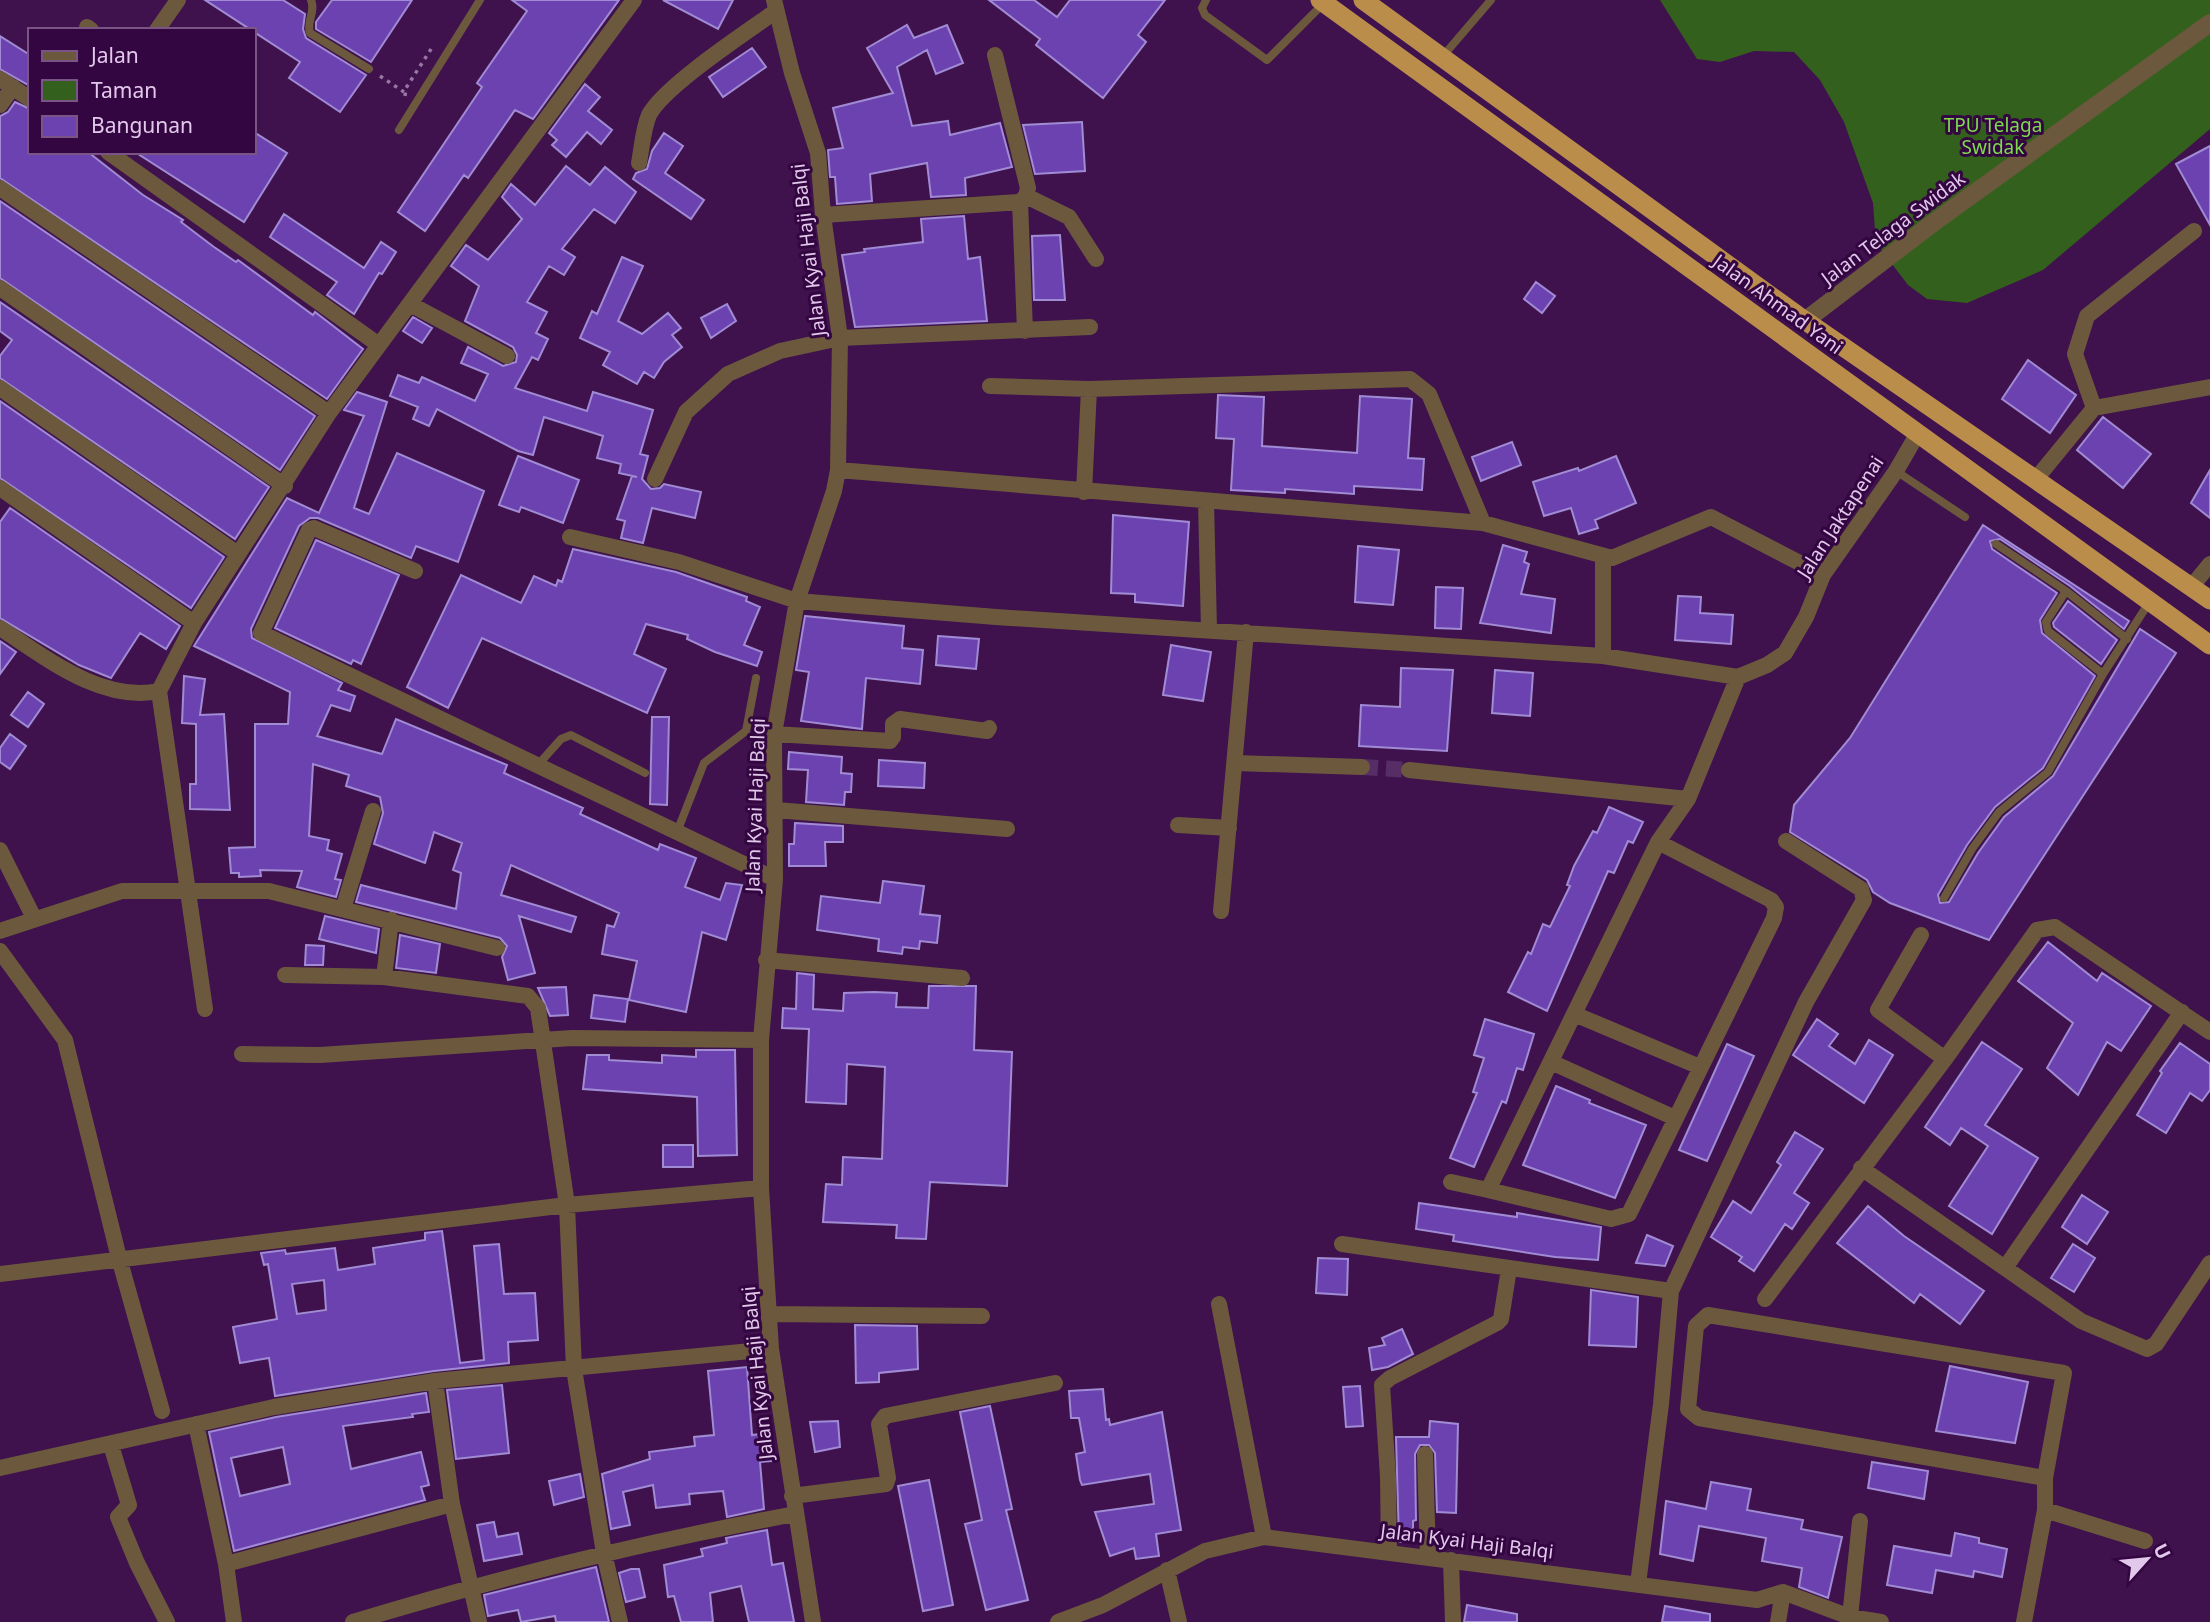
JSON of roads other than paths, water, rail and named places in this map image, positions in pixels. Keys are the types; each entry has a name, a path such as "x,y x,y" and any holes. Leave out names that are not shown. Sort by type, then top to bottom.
{"highway":[{"name":"Jalan Ahmad Yani","path":"1363,0 1806,320 2210,600"},
{"name":"Jalan Ahmad Yani","path":"1322,2 2210,645"},
{"path":"1787,338 1806,320"}],"street":[{"path":"158,28 177,0"},
{"path":"205,1009 159,691 194,623 285,486 329,413 634,0"},
{"path":"639,163 647,121 654,107 691,73 775,5"},
{"name":"Jalan Kyai Haji Balqi","path":"775,5 792,73 818,153 823,215 840,338 838,470 834,491 797,601 775,734 775,879 761,1040 761,1188 771,1349 813,1622"},
{"name":"Jalan Telaga Swidak","path":"1806,320 1933,223 2210,23"},
{"path":"995,55 1028,187 1023,199 1025,331"},
{"path":"0,105 6,83 28,98"},
{"path":"111,154 379,345"},
{"path":"0,188 329,413"},
{"path":"823,215 1023,199 1069,217 1096,259"},
{"path":"2094,408 2076,354 2087,316 2194,230"},
{"path":"0,288 285,486"},
{"path":"410,304 507,356"},
{"path":"655,479 686,412 728,374 780,351 840,338 1090,327"},
{"path":"990,386 1089,388 1410,379 1429,394 1483,523"},
{"path":"2036,479 2094,408 2210,387"},
{"path":"0,388 238,554"},
{"path":"1084,492 1089,388"},
{"name":"Jalan Jaktapenai","path":"1738,677 1767,665 1785,653 1801,626 1824,575 1896,471 1918,433"},
{"path":"838,470 1483,523 1603,557 1620,557 1712,517 1824,575"},
{"path":"0,488 194,623"},
{"path":"1206,502 1209,630"},
{"path":"415,571 314,528 309,530 261,634 775,879"},
{"path":"570,537 679,562 797,601 1603,656 1738,677 1688,799 1658,842 1488,1190"},
{"path":"1603,557 1603,656"},
{"path":"2192,586 2210,564"},
{"path":"0,628 74,675 143,694 159,691"},
{"path":"1221,911 1246,632"},
{"path":"775,734 890,741 893,737 893,723 900,719 986,731 989,728"},
{"path":"1236,763 1362,767"},
{"path":"1409,770 1688,799"},
{"path":"776,810 1007,830"},
{"path":"343,909 373,811"},
{"path":"1178,825 1229,828"},
{"path":"1637,1584 1661,1404 1671,1291 1806,1002 1864,900 1861,889 1786,841"},
{"path":"1451,1182 1611,1219 1629,1214 1776,907 1771,900 1658,842"},
{"path":"0,850 34,918"},
{"path":"0,931 122,891 269,891 497,948"},
{"path":"384,977 391,920"},
{"path":"1765,1299 1945,1059 2037,930 2056,927 2210,1032"},
{"path":"1921,935 1878,1010 1945,1059"},
{"path":"0,951 65,1040 119,1258 162,1411"},
{"path":"766,960 962,978"},
{"path":"285,975 384,977 528,996 538,1008 567,1205 574,1369 604,1553 620,1622"},
{"path":"2005,1268 2182,1012"},
{"path":"1574,1014 1700,1067"},
{"path":"242,1054 320,1055 572,1038 761,1040"},
{"path":"1550,1062 1675,1118"},
{"path":"1861,1168 2081,1321 2147,1349 2156,1344 2210,1263"},
{"path":"0,1274 567,1205 761,1188"},
{"path":"1342,1244 1671,1291"},
{"path":"1389,1552 1388,1477 1382,1385 1390,1377 1497,1323 1501,1319 1508,1269"},
{"path":"1219,1304 1264,1537"},
{"path":"769,1314 982,1316"},
{"path":"2024,1622 2045,1510 2045,1478 2064,1373 1708,1315 1696,1326 1687,1397 1688,1409 1699,1418 2045,1478"},
{"path":"0,1468 274,1407 435,1381 771,1349"},
{"path":"435,1381 452,1504 479,1622"},
{"path":"792,1496 886,1484 888,1478 879,1424 884,1416 1055,1383"},
{"path":"196,1424 226,1564 234,1622"},
{"path":"111,1445 129,1505 118,1514 120,1524 167,1622"},
{"path":"1425,1454 1428,1557"},
{"path":"226,1564 452,1504"},
{"path":"2045,1510 2145,1541"},
{"path":"353,1622 472,1586 604,1553 795,1514"},
{"path":"1850,1617 1860,1521"},
{"name":"Jalan Kyai Haji Balqi","path":"1061,1621 1103,1605 1210,1549 1264,1537 1757,1600 1783,1592"},
{"path":"1451,1560 1453,1622"},
{"path":"1167,1570 1179,1622"},
{"path":"1778,1622 1783,1592 1850,1617 1881,1622"}],"lane":[{"path":"311,0 314,12 308,26 310,33 369,69"},
{"path":"399,130 480,0"},
{"path":"1206,0 1202,8 1205,15 1267,60 1322,2"},
{"path":"1443,56 1491,0"},
{"path":"1896,471 1965,517"},
{"path":"1996,544 2066,591 2127,639"},
{"path":"2066,591 2046,622 2048,631 2104,674"},
{"path":"1944,898 1972,849 1999,812 2048,772 2104,674 2150,601"},
{"path":"677,832 704,763 746,731 757,678"},
{"path":"537,766 561,739 571,735 645,774"}],"tunnel":[{"path":"1362,767 1409,770"}],"park label":[{"name":"TPU Telaga Swidak","path":"1993,136"}]}
